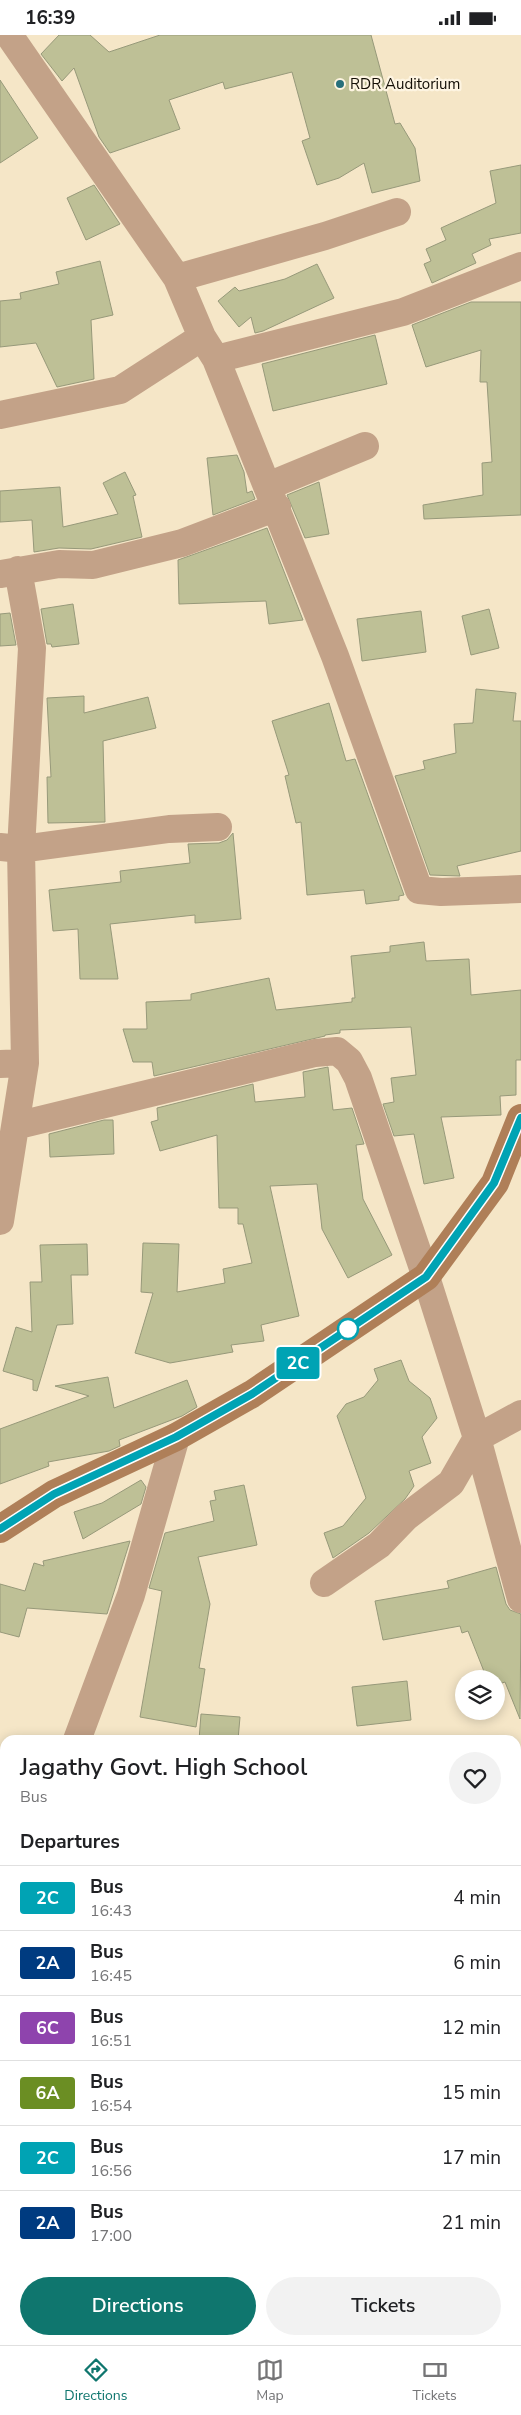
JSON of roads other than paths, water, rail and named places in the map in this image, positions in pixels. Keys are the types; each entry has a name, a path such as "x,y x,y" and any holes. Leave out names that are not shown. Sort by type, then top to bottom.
{"street":[{"path":"9,35 177,278 210,348 272,496 338,665 419,890 441,892 521,889"},
{"path":"177,278 325,236 397,211"},
{"path":"0,415 120,390 210,348 403,312 521,266"},
{"path":"0,1221 15,1126 12,1064 10,848 32,648 9,573 59,564 93,565 182,543 365,447"},
{"path":"10,848 169,829 218,827"},
{"path":"15,1126 315,1053 337,1051 349,1061 358,1078 426,1277 477,1438 521,1599"},
{"path":"0,1529 54,1494 176,1437 252,1394 426,1277 494,1183 521,1118"},
{"path":"324,1583 378,1545 406,1517 451,1483 477,1438 521,1415"},
{"path":"79,1735 131,1595 176,1437"}],"place":[{"name":"RDR Auditorium","path":"340,84"}]}
